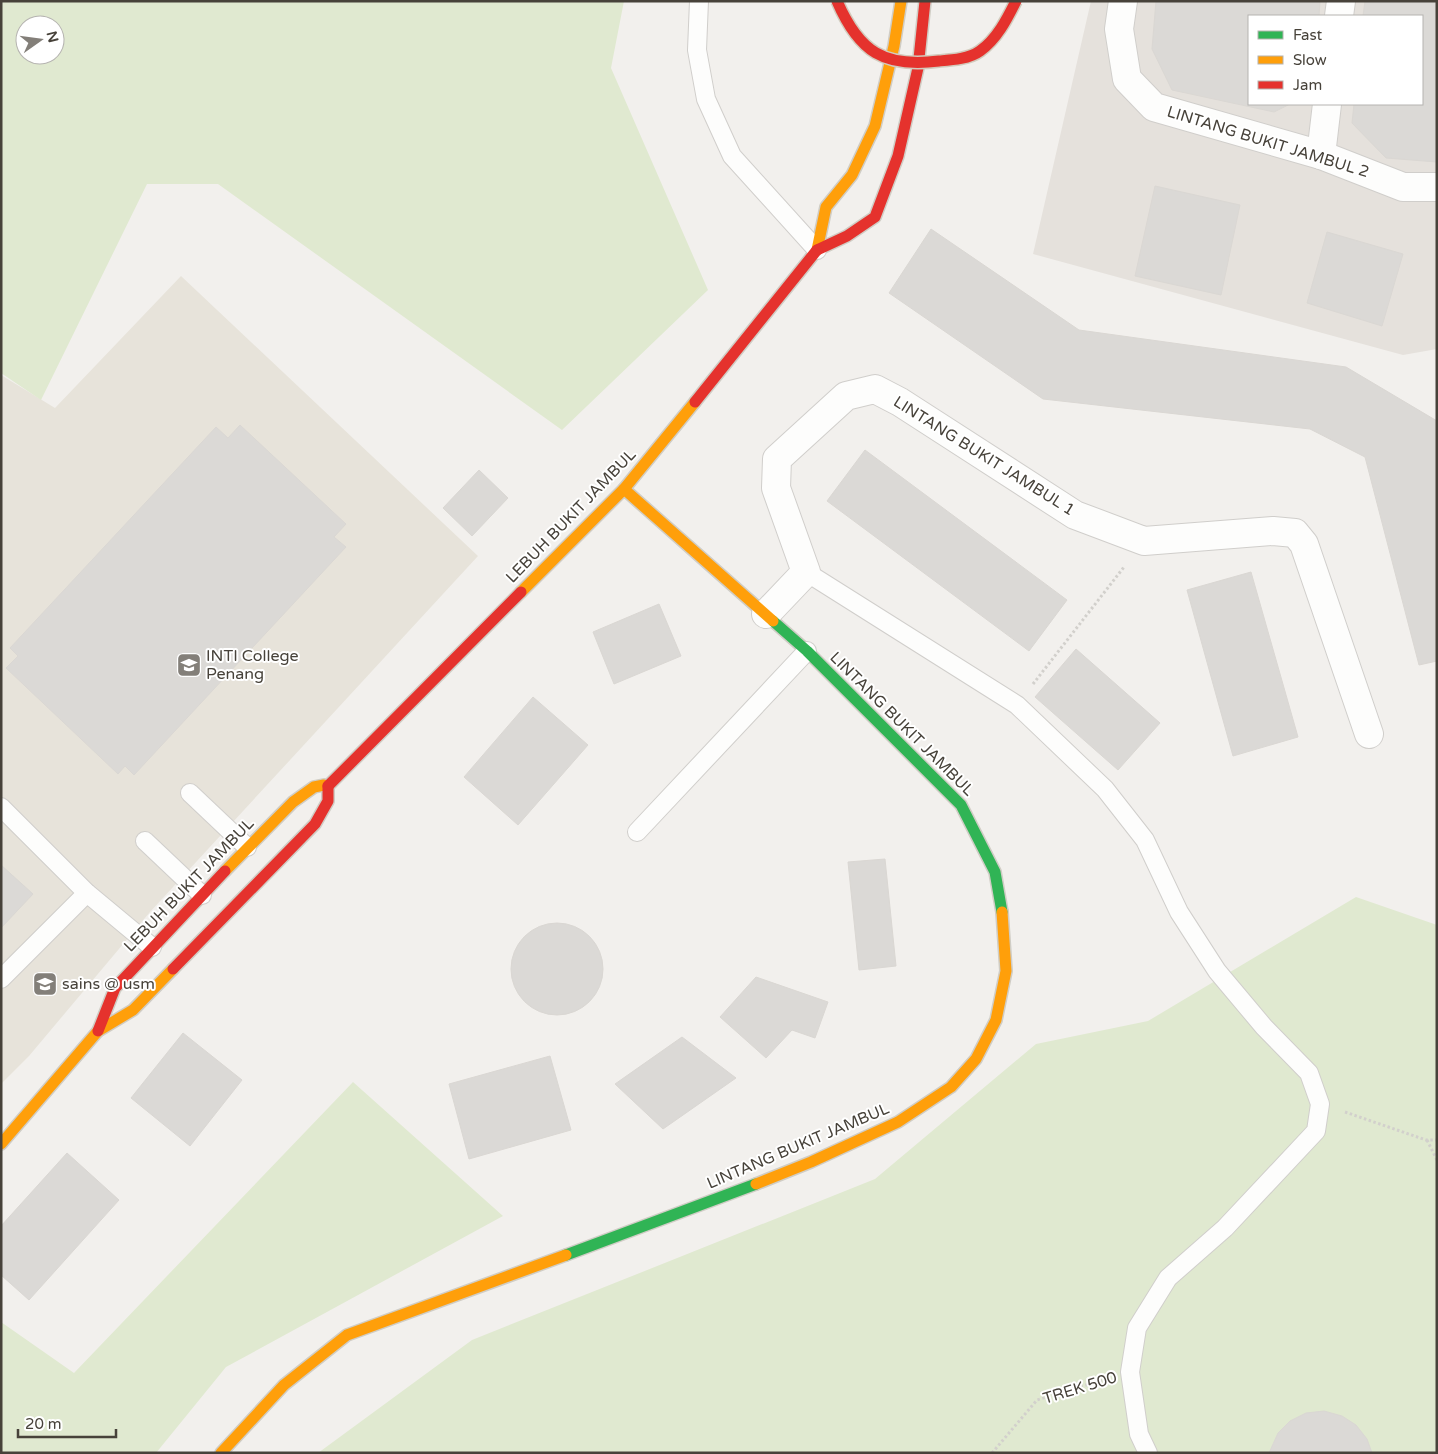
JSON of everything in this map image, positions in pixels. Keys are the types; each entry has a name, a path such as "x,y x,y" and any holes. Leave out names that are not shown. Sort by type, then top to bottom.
{"main road":[{"path":"838,1 848,26 864,46 883,59 910,64 934,63 979,52 1003,25 1016,1"},
{"name":"LEBUH BUKIT JAMBUL","path":"817,250 826,207 852,175 875,126 894,46 901,1"},
{"name":"LEBUH BUKIT JAMBUL","path":"328,786 624,489 817,250 847,236 876,217 898,156 916,78 925,1"},
{"name":"LINTANG BUKIT JAMBUL","path":"221,1453 284,1385 347,1335 680,1213 811,1162 898,1122 951,1087 976,1059 996,1020 1006,971 1002,917 994,872 961,804 807,651 624,489"},
{"name":"LEBUH BUKIT JAMBUL","path":"98,1032 115,988 152,947 247,847 294,802 314,787 328,786"},
{"name":"LEBUH BUKIT JAMBUL","path":"1,1144 98,1032 133,1010 315,824 328,801 330,793 328,786"}],"street":[{"name":"LINTANG BUKIT JAMBUL 2","path":"1123,1 1119,29 1127,79 1154,107 1320,156 1403,187 1437,187"},
{"path":"1339,15 1341,1"},
{"path":"1320,156 1328,105"},
{"name":"LINTANG BUKIT JAMBUL 1","path":"806,572 776,488 777,459 846,396 875,389 900,402 1075,515 1144,541 1274,531 1295,533 1304,544 1369,734"},
{"path":"766,614 806,572"}],"lane":[{"path":"699,1 698,50 706,99 732,156 817,250"},
{"path":"806,572 1017,705 1105,789 1145,840 1179,912 1217,971 1264,1026 1309,1073 1320,1104 1316,1131 1224,1228 1168,1278 1137,1328 1130,1372 1139,1434 1148,1453"},
{"path":"637,832 807,651"},
{"path":"190,792 247,847"},
{"path":"1,807 87,893 152,947"},
{"path":"145,841 202,895"},
{"path":"1,979 87,893"}],"path":[{"path":"1017,705 1144,541"},
{"path":"1320,1104 1426,1140 1437,1140"},
{"path":"1426,1140 1437,1160"},
{"name":"TREK 500","path":"992,1453 1037,1400 1130,1372"}],"shaded area":[{"path":"1091,1 1437,1 1437,349 1403,355 1033,254"},
{"name":"INTI College Penang","path":"181,276 478,556 150,912 29,1056 1,1084 1,375 55,408"}],"green space":[{"path":"1,1 624,1 611,68 708,290 562,430 218,184 147,184 41,400 1,373"},
{"path":"1356,897 1437,925 1437,1453 318,1453 472,1340 875,1179 1036,1044 1148,1021"},
{"path":"353,1082 503,1216 226,1367 156,1453 1,1453 1,1322 74,1373"}],"building":[{"path":"1156,1 1320,1 1319,15 1248,15 1248,105 1288,105 1274,112 1172,90 1152,49"},
{"path":"1365,1 1437,1 1437,162 1386,158 1352,123 1354,105 1423,105 1423,15 1363,15"},
{"path":"1155,186 1240,205 1221,295 1135,276"},
{"path":"931,229 1079,330 1346,367 1437,421 1437,661 1419,665 1365,457 1310,429 1043,399 889,293"},
{"path":"1327,232 1403,254 1382,326 1307,303"},
{"path":"240,425 346,524 334,537 346,547 134,775 125,766 118,774 6,668 18,656 10,648 216,427 228,438"},
{"path":"865,450 1067,600 1029,651 827,501"},
{"path":"479,470 508,498 472,536 443,508"},
{"path":"1251,572 1298,737 1233,756 1187,590"},
{"path":"659,604 681,656 614,684 593,632"},
{"path":"1076,649 1160,723 1118,770 1035,697"},
{"path":"533,697 588,745 518,825 464,777"},
{"path":"885,859 896,966 859,970 848,862"},
{"path":"1,865 33,894 1,928"},
{"path":"557,923 575,926 590,936 600,951 603,969 600,987 590,1002 575,1012 557,1015 539,1012 524,1002 514,987 511,969 514,951 524,936 539,926"},
{"path":"756,977 828,1002 815,1038 792,1030 766,1058 720,1017"},
{"path":"183,1033 242,1080 190,1146 131,1098"},
{"path":"682,1037 736,1078 663,1129 615,1084"},
{"path":"550,1056 571,1130 469,1159 449,1084"},
{"path":"67,1153 119,1200 29,1300 1,1275 1,1226"},
{"path":"1324,1411 1342,1416 1356,1425 1367,1439 1372,1453 1269,1453 1278,1433 1290,1421 1306,1413"}],"traffic: fast":[{"path":"773,621 807,651 961,805 995,872 1002,912"},
{"path":"566,1255 756,1184"}],"traffic: slow":[{"path":"817,250 826,207 852,175 875,126 894,46 901,1"},
{"path":"521,592 624,489 695,402"},
{"path":"624,489 773,621"},
{"path":"225,871 293,802 314,787 328,786"},
{"path":"756,1184 811,1162 898,1122 951,1087 976,1059 996,1020 1006,971 1002,912"},
{"path":"1,1144 98,1031 133,1010 173,969"},
{"path":"221,1453 284,1385 347,1335 566,1255"}],"traffic: jam":[{"path":"837,1 854,33 876,53 888,59 920,63 960,59 980,51 996,35 1016,1"},
{"path":"817,250 847,236 875,217 898,156 918,68 925,1"},
{"path":"695,402 817,250"},
{"path":"328,786 521,592"},
{"path":"173,969 315,824 328,801 328,786"},
{"path":"98,1031 115,988 225,871"}],"place":[{"name":"INTI College Penang","path":"189,665"},
{"name":"sains @ usm","path":"45,984"}]}
